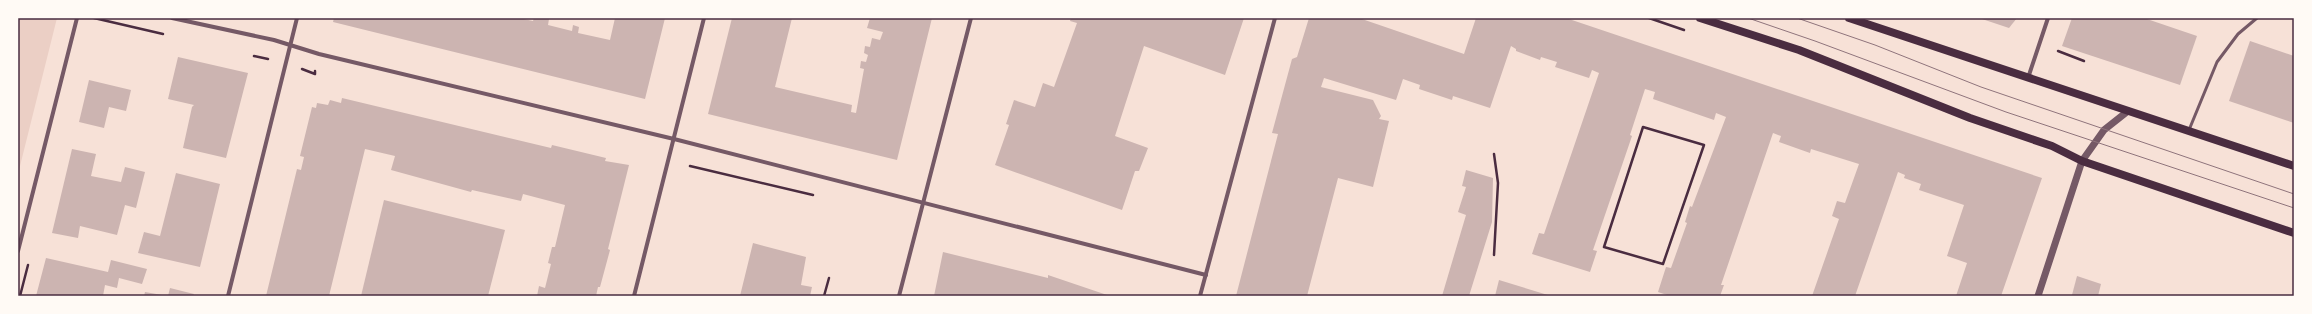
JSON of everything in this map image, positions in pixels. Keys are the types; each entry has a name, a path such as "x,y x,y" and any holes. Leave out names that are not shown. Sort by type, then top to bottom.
{"main road":[{"path":"1700,18 1799,50 1970,118 2052,146 2082,161 2294,233"},
{"path":"1849,18 2294,166"}],"street":[{"path":"18,251 77,18"},
{"path":"172,18 274,40 290,46 674,139 1206,275"},
{"path":"228,296 297,18"},
{"path":"634,296 704,18"},
{"path":"899,296 971,18"},
{"path":"1200,296 1275,18"},
{"path":"2028,78 2048,18"},
{"path":"2038,296 2082,161 2104,130 2128,111"}],"lane":[{"path":"2188,132 2218,62 2238,34 2257,18"}],"path":[{"path":"2058,52 2084,61"},
{"path":"1643,127 1704,145 1663,264 1604,247 1643,127"},
{"path":"1494,154 1498,183 1494,255"},
{"path":"690,166 815,195"},
{"path":"824,296 829,278"}],"shaded area":[{"path":"18,18 57,18 18,174"}],"building":[{"path":"334,18 519,18 533,21 534,18 544,18 549,19 548,25 572,31 573,25 579,27 578,33 610,40 615,18 665,18 645,99 333,22"},
{"path":"732,18 792,18 775,87 852,105 851,112 856,113 864,69 860,68 861,61 866,62 868,55 864,53 865,46 870,47 872,38 880,40 883,32 867,28 870,18 932,18 897,160 708,114"},
{"path":"1071,18 1244,18 1225,75 1144,46 1115,136 1148,148 1139,171 1135,171 1122,210 995,165 1009,125 1006,124 1014,100 1035,107 1043,83 1054,87 1077,23 1070,21"},
{"path":"1309,18 1359,18 1464,54 1476,18 1566,18 2042,178 2001,296 1956,296 1967,263 1947,256 1964,205 1919,190 1921,184 1904,178 1905,175 1898,172 1855,296 1812,296 1839,219 1832,216 1837,201 1845,203 1859,164 1811,149 1810,153 1779,142 1781,136 1773,133 1721,285 1724,285 1720,296 1670,296 1658,292 1666,267 1671,268 1687,223 1685,222 1690,206 1692,207 1726,117 1716,113 1714,120 1653,99 1655,92 1645,89 1630,135 1632,136 1593,250 1597,251 1590,272 1532,254 1539,233 1544,234 1599,73 1592,70 1589,78 1555,67 1557,62 1541,57 1540,60 1516,51 1516,49 1511,46 1490,108 1453,96 1452,100 1419,89 1420,85 1403,79 1396,100 1324,78 1321,87 1373,100 1381,116 1379,119 1389,121 1373,187 1338,178 1307,296 1236,296 1278,134 1272,133 1292,59 1297,57"},
{"path":"1979,18 2017,18 2009,28"},
{"path":"2072,18 2144,18 2197,36 2180,85 2062,46"},
{"path":"2250,41 2294,56 2294,123 2229,101"},
{"path":"178,57 248,73 226,158 183,148 192,107 194,105 168,99"},
{"path":"89,80 131,90 126,111 109,107 104,128 79,122"},
{"path":"342,98 551,148 552,145 606,158 605,161 629,165 608,249 610,250 600,287 598,287 596,296 537,296 539,286 545,288 551,264 548,263 552,247 555,247 565,205 523,194 521,201 472,190 471,192 391,170 395,156 365,149 329,296 266,296 297,169 301,170 304,157 300,156 312,107 316,108 317,103 328,105 330,100 341,103"},
{"path":"72,149 96,154 91,176 121,182 125,167 145,172 136,208 125,205 117,235 80,226 78,238 52,233"},
{"path":"1466,170 1493,178 1492,222 1469,296 1442,296 1466,215 1458,212 1466,187 1462,186"},
{"path":"176,173 220,184 200,267 138,253 144,232 160,236"},
{"path":"384,200 505,230 488,296 361,296"},
{"path":"753,243 806,257 801,285 812,287 810,296 740,296"},
{"path":"943,252 1048,278 1048,275 1110,296 934,296"},
{"path":"46,258 108,272 111,260 147,269 142,284 119,278 117,288 105,285 103,296 36,296"},
{"path":"2077,276 2101,284 2098,296 2072,295"},
{"path":"1499,280 1551,296 1495,296"},
{"path":"170,288 194,294 193,296 168,296"},
{"path":"145,292 162,295 162,296 144,296"}],"tram line":[{"path":"1748,18 1815,41 2006,112 2294,208"},
{"path":"1797,18 1875,45 1981,87 2294,194"}]}
